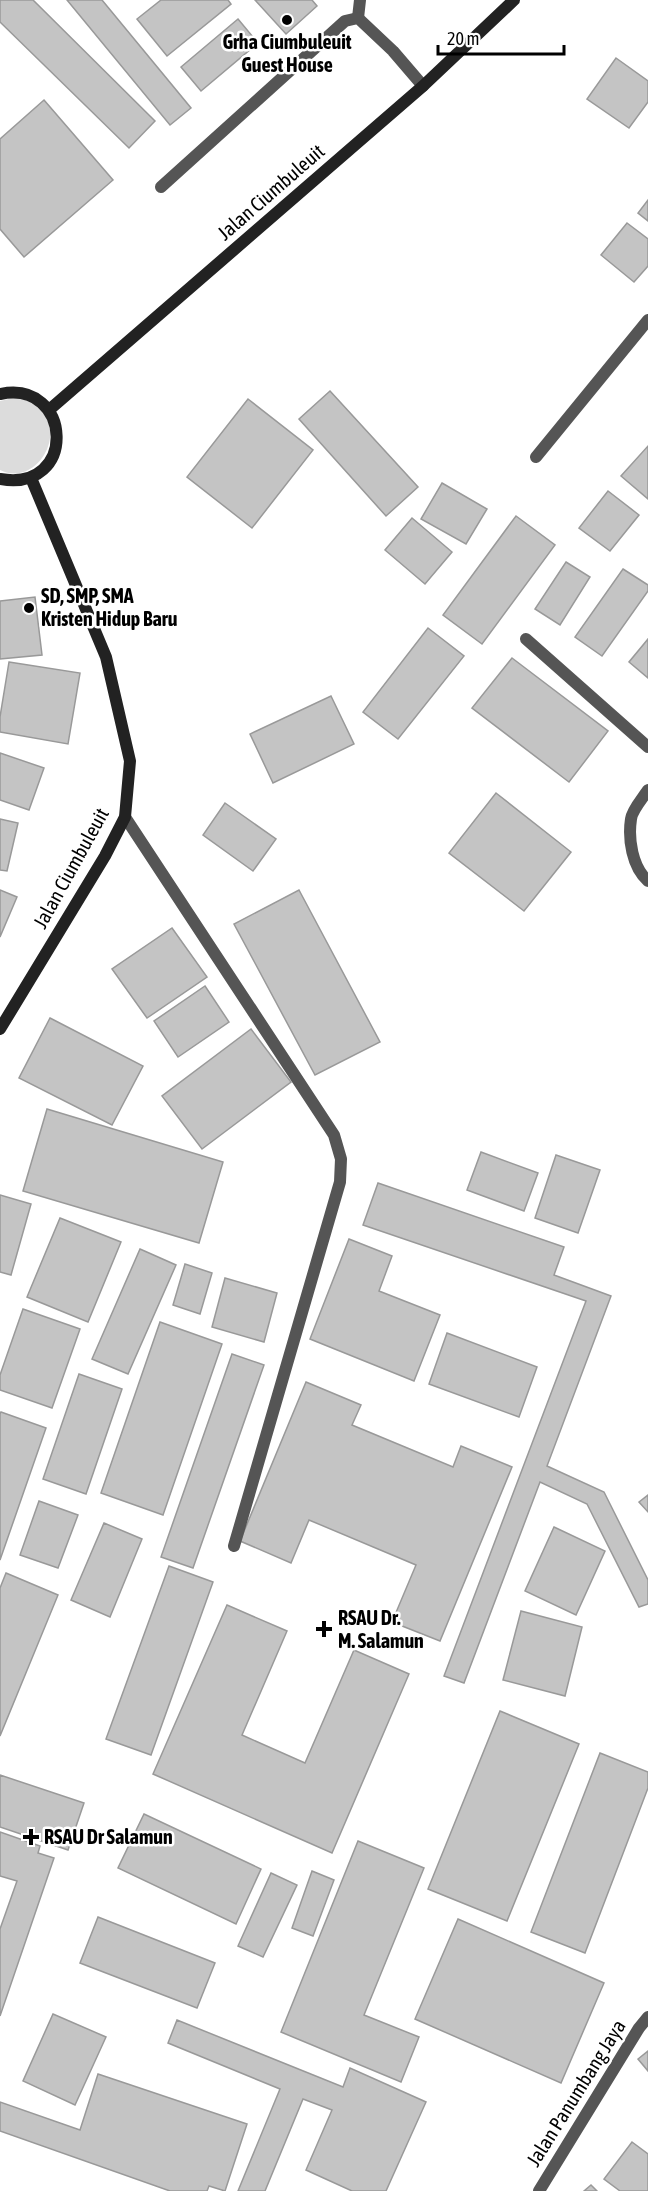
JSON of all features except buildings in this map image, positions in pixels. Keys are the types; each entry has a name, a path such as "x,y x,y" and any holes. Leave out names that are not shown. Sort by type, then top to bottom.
{"main road":[{"name":"Jalan Ciumbuleuit","path":"50,410 423,86 514,0"},
{"path":"0,394 25,393 38,399 50,410 58,435 51,461 42,471 31,478 14,481 0,479"},
{"name":"Jalan Ciumbuleuit","path":"0,1029 105,856 125,817 130,761 106,657 31,478"}],"street":[{"path":"358,18 360,0"},
{"path":"358,18 393,51 423,86"},
{"path":"161,187 345,21 358,18"},
{"path":"536,457 648,320"},
{"path":"526,639 648,747"},
{"path":"648,790 631,817 632,855 648,881"},
{"path":"125,817 334,1135 341,1159 340,1182 234,1546"},
{"name":"Jalan Panumbang Jaya","path":"539,2191 648,2017"}],"shaded area":[{"path":"13,398 29,402 44,414 50,426 50,440 46,453 26,471 14,474 0,470 0,401"}],"place":[{"name":"Grha Ciumbuleuit Guest House","path":"287,20"},
{"name":"SD, SMP, SMA Kristen Hidup Baru","path":"29,608"},
{"name":"RSAU Dr. M. Salamun","path":"324,1629"},
{"name":"RSAU Dr Salamun","path":"31,1837"}]}
